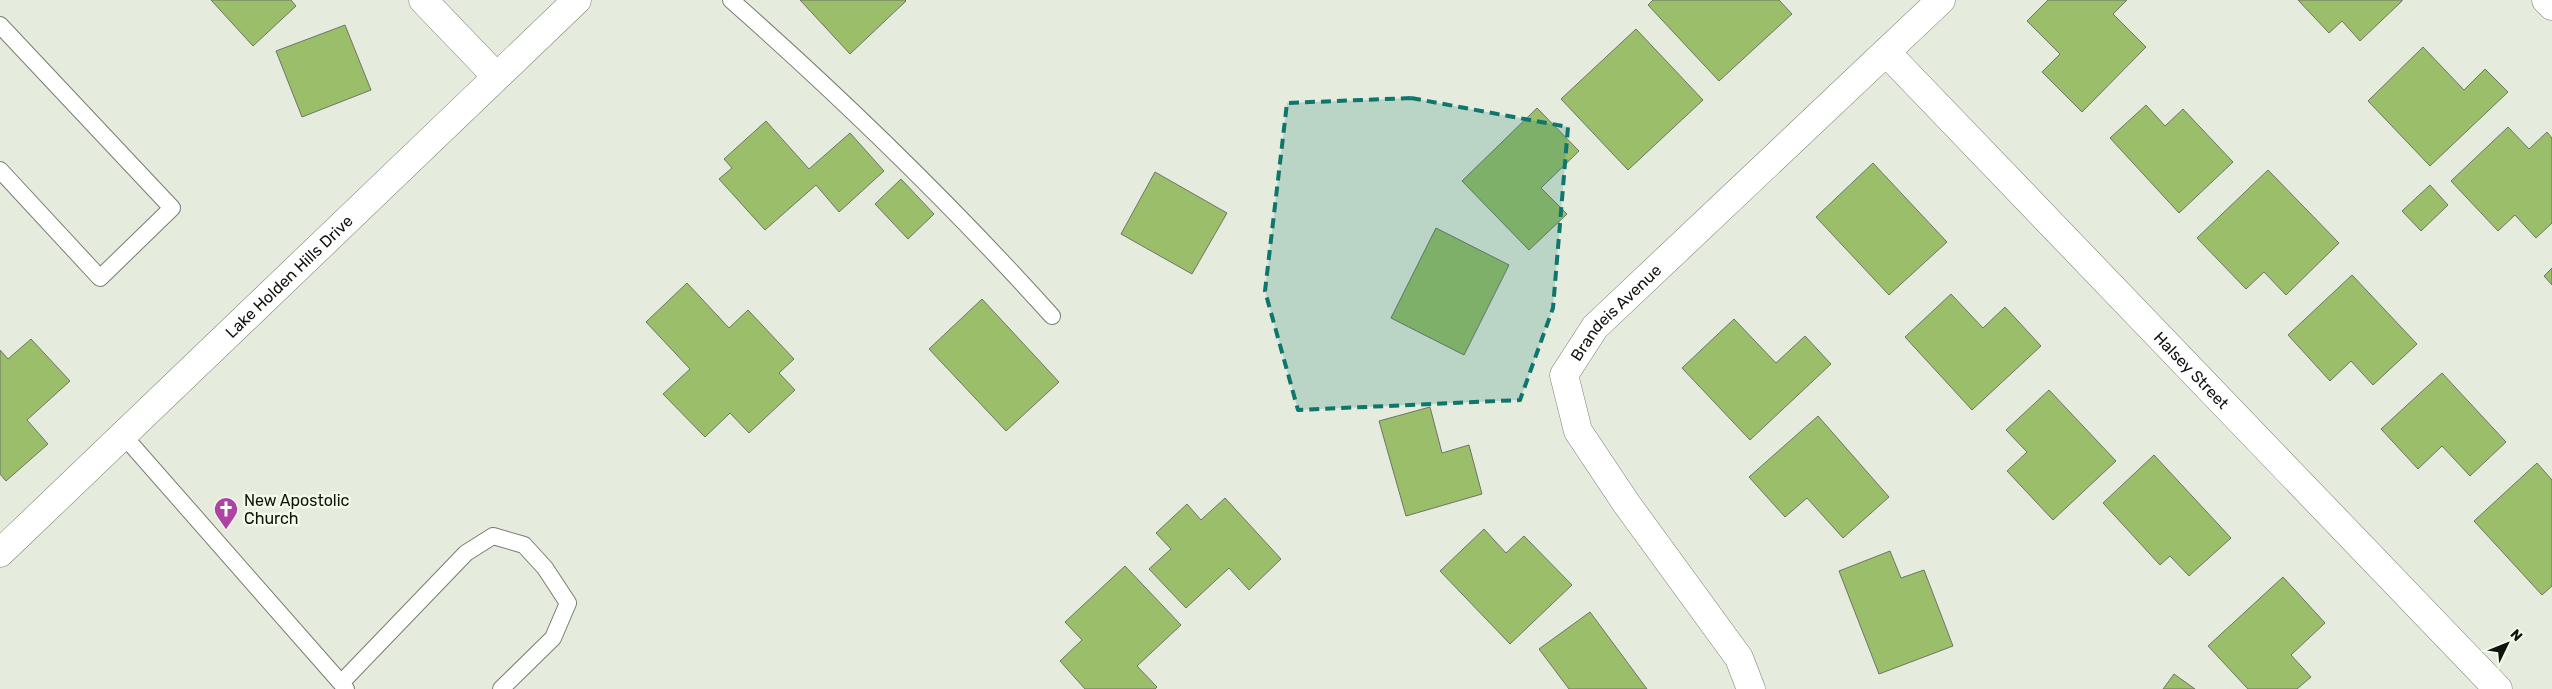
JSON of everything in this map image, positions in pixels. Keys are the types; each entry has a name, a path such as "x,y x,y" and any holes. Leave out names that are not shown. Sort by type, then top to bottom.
{"street":[{"path":"423,0 496,76"},
{"name":"Lake Holden Hills Drive","path":"0,553 577,0"},
{"name":"Brandeis Avenue","path":"1752,689 1739,658 1626,503 1578,431 1564,375 1595,326 1941,0"},
{"path":"2546,0 2552,6"},
{"name":"Halsey Street","path":"1886,52 2485,685"}],"lane":[{"path":"731,0 878,133 998,255 1052,316"},
{"path":"0,25 172,208 100,278 0,170"},
{"path":"123,435 344,686 466,553 493,536 524,545 545,568 568,602 552,638 502,689"}],"highlighted area":[{"path":"1411,98 1568,127 1553,308 1520,400 1298,410 1265,291 1287,103"}],"building":[{"path":"211,0 291,0 296,6 253,46"},
{"path":"800,0 905,0 906,1 850,54"},
{"path":"1653,0 1779,0 1792,14 1719,81 1648,5"},
{"path":"2048,0 2127,0 2113,14 2146,47 2082,112 2042,72 2060,54 2027,21"},
{"path":"2298,0 2402,1 2360,41 2342,21 2329,33"},
{"path":"345,25 371,90 302,117 276,51"},
{"path":"1636,29 1703,100 1628,170 1561,99"},
{"path":"2423,47 2464,90 2485,69 2508,92 2430,166 2368,101"},
{"path":"2146,105 2165,126 2183,109 2233,162 2179,213 2110,138"},
{"path":"1537,108 1579,151 1541,188 1567,214 1529,250 1462,181"},
{"path":"766,121 809,169 850,133 884,171 839,212 816,185 765,230 719,179 732,168 724,159"},
{"path":"2508,127 2529,149 2547,132 2552,138 2552,223 2536,238 2515,215 2498,231 2451,181"},
{"path":"1873,163 1947,242 1889,295 1816,217"},
{"path":"2268,170 2339,243 2286,295 2264,272 2246,289 2197,238"},
{"path":"1155,172 1227,213 1192,274 1121,234"},
{"path":"901,179 934,214 908,239 875,204"},
{"path":"2430,185 2448,205 2421,231 2402,211"},
{"path":"1436,228 1509,265 1464,355 1391,318"},
{"path":"2552,268 2552,285 2544,276"},
{"path":"2352,275 2417,344 2373,385 2351,361 2330,381 2288,335"},
{"path":"687,283 729,328 748,310 794,359 779,373 795,390 749,433 730,413 705,437 663,394 690,369 646,322"},
{"path":"1951,294 1983,328 2005,307 2041,346 1972,410 1905,337"},
{"path":"982,299 1059,382 1006,431 929,349"},
{"path":"1734,319 1776,363 1805,336 1831,364 1750,440 1682,368"},
{"path":"31,339 70,381 27,420 48,444 6,481 0,474 0,350 8,359"},
{"path":"2442,373 2506,442 2470,476 2442,446 2418,469 2381,429"},
{"path":"2049,390 2116,461 2053,520 2007,471 2027,452 2006,430"},
{"path":"1430,407 1442,453 1469,445 1482,494 1406,516 1379,421"},
{"path":"1818,416 1889,497 1843,538 1807,498 1785,517 1749,477"},
{"path":"2154,455 2231,538 2189,576 2170,556 2160,565 2103,503"},
{"path":"2537,463 2552,480 2552,586 2542,595 2474,521"},
{"path":"1225,498 1281,559 1249,590 1229,568 1186,608 1149,569 1171,549 1156,533 1187,504 1201,520"},
{"path":"1484,529 1506,553 1524,536 1572,585 1510,644 1440,571"},
{"path":"1890,551 1901,578 1924,570 1953,646 1879,674 1839,571"},
{"path":"1125,566 1181,625 1137,666 1157,687 1155,689 1085,689 1060,661 1082,640 1065,622"},
{"path":"2283,577 2325,623 2291,655 2311,677 2297,689 2248,689 2208,646"},
{"path":"1590,612 1647,689 1569,689 1539,649"},
{"path":"2174,674 2195,689 2163,689"}],"place":[{"name":"New Apostolic Church","path":"226,530"}]}
